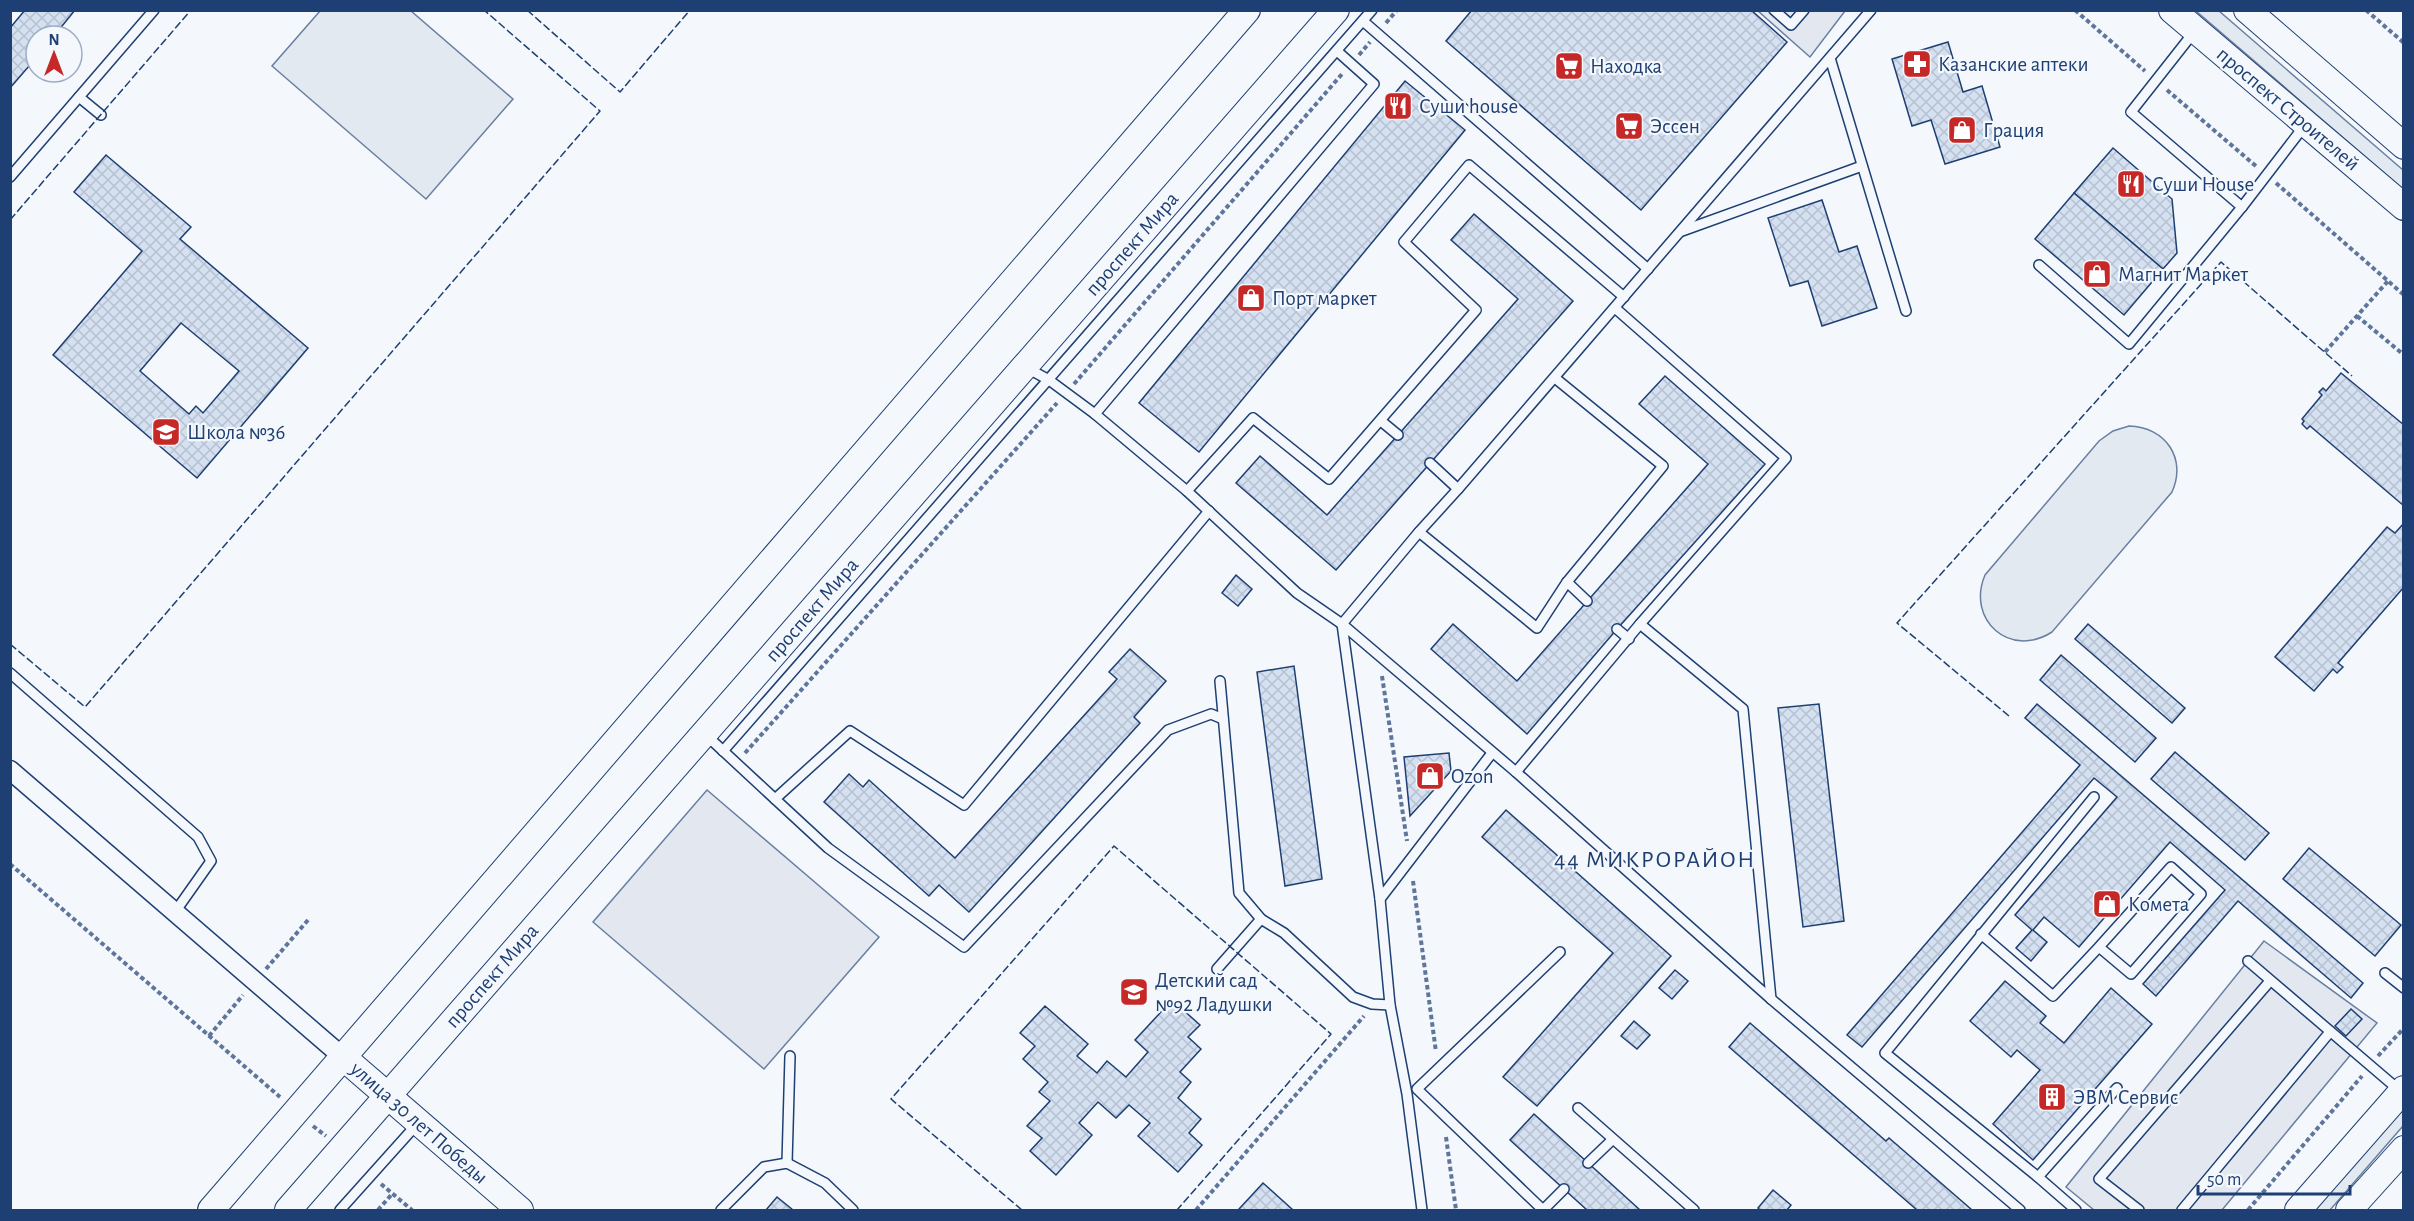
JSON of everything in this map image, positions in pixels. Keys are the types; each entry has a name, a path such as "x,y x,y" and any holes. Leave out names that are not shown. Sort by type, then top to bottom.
{"street":[{"path":"211,1210 1247,10"},
{"name":"проспект Мира","path":"288,1210 1336,10"},
{"name":"проспект Строителей","path":"2172,10 2403,207"},
{"path":"2247,10 2403,146"},
{"path":"10,770 344,1058"},
{"name":"улица 30 лет Победы","path":"344,1058 520,1210"},
{"path":"2298,1210 2402,1090"},
{"path":"2349,1210 2403,1149"}],"lane":[{"path":"10,177 154,10"},
{"path":"723,750 1372,10"},
{"path":"1774,10 1791,26 1804,10"},
{"path":"1422,1210 1407,1094 1390,1005 1380,899 1342,624 1871,10"},
{"path":"1363,21 1648,270"},
{"path":"2195,30 2131,112 2242,207"},
{"path":"1095,414 1374,84 1336,51"},
{"path":"1830,58 1906,310"},
{"path":"79,98 101,115"},
{"path":"2039,265 2129,344 2267,176 2306,124"},
{"path":"1187,491 1253,418 1329,479 1380,421 1476,310 1404,242 1469,165 1624,297"},
{"path":"1680,232 1862,166"},
{"path":"1516,772 1640,624 1786,458 1615,308"},
{"path":"1025,366 1049,380 1095,414 1187,491 1297,593 1342,624 1516,772 1771,999 2020,1210"},
{"path":"1419,532 1537,628 1567,582 1663,466 1555,378"},
{"path":"1380,421 1398,435"},
{"path":"1430,463 1458,489"},
{"path":"775,799 850,731 963,805 1209,511"},
{"path":"1567,582 1587,601"},
{"path":"1640,624 1743,709 1771,999"},
{"path":"1617,629 1629,639"},
{"path":"10,673 198,837 211,861 175,912"},
{"path":"1220,681 1239,893 1262,919 1284,933 1353,997 1372,1004 1390,1005"},
{"path":"704,733 828,849 964,947 1168,730 1211,714 1223,719"},
{"path":"1380,899 1492,753"},
{"path":"2076,1210 1884,1053 2094,797"},
{"path":"1982,934 2053,996 2170,867 2201,894 2131,974 2098,947"},
{"path":"1217,969 1262,919"},
{"path":"1407,1094 1417,1089 1560,952"},
{"path":"2248,961 2370,1066 2402,1090"},
{"path":"2385,973 2403,988"},
{"path":"2139,1210 2099,1179 2270,981"},
{"path":"2182,1210 2330,1032"},
{"path":"787,1163 790,1056"},
{"path":"1417,1089 1543,1210 1564,1189"},
{"path":"2038,1177 2117,1089"},
{"path":"1578,1108 1694,1210"},
{"path":"340,1210 418,1122"},
{"path":"1588,1163 1612,1140"},
{"path":"721,1210 764,1167 787,1163 825,1183 853,1210"}],"path":[{"path":"2075,10 2403,295"},
{"path":"2366,10 2403,43"},
{"path":"2325,352 2388,281"},
{"path":"2357,316 2403,355"},
{"path":"1379,656 1410,860 1438,1069"},
{"path":"10,864 341,1149"},
{"path":"1196,1210 1360,1022 1372,1004"},
{"path":"2247,1210 2403,1028"},
{"path":"1444,1114 1456,1210"},
{"path":"371,1175 412,1210"},
{"path":"378,1210 392,1194"}],"shaded area":[{"path":"320,11 411,11 513,99 426,199 272,66"},
{"path":"1758,11 1845,11 1810,57"},
{"path":"2196,11 2219,11 2403,170 2403,189"},
{"path":"2129,426 2153,432 2170,447 2177,468 2172,492 2052,632 2036,639 2021,641 2007,638 1987,620 1982,607 1981,591 1985,575 2099,441 2113,431"},
{"path":"707,790 879,937 764,1069 593,922"},
{"path":"2264,941 2377,1023 2222,1210 2094,1210 2066,1187"},
{"path":"2403,1102 2403,1126 2330,1210 2311,1210"}],"building":[{"path":"25,10 75,10 64,24 24,24 24,72 10,88 10,28"},
{"name":"Эссен","path":"1472,10 1751,10 1787,42 1641,210 1446,41"},
{"path":"1948,42 1963,92 1982,86 2000,147 1945,164 1931,120 1912,126 1892,59"},
{"path":"1405,81 1465,130 1199,452 1139,403"},
{"path":"2113,148 2172,199 2177,253 2163,269 2074,193"},
{"path":"106,155 191,227 180,239 308,348 197,478 53,355 142,251 74,192","holes":["181,323 239,371 203,413 196,406 189,414 140,371"]},
{"path":"2074,193 2163,269 2124,315 2035,239"},
{"path":"1822,200 1839,252 1857,246 1877,308 1822,326 1808,281 1790,286 1768,218"},
{"path":"1474,214 1573,301 1336,570 1236,483 1260,456 1327,515 1398,435 1518,299 1451,240"},
{"path":"2341,373 2404,425 2404,506 2310,426 2307,429 2302,424 2304,421 2302,419 2322,395 2319,392 2323,388 2326,391"},
{"path":"1665,376 1765,464 1617,629 1527,734 1431,649 1453,624 1517,681 1708,464 1639,404"},
{"path":"2404,523 2404,587 2338,663 2343,667 2337,673 2333,669 2314,691 2275,657 2387,527 2395,533"},
{"path":"1236,575 1252,589 1238,606 1222,593"},
{"path":"2088,624 2185,708 2172,723 2075,639"},
{"path":"1130,649 1166,681 1134,717 1140,723 969,912 939,885 929,896 824,802 849,774 863,787 869,780 955,858 1117,679 1109,672"},
{"path":"2061,655 2156,738 2135,762 2040,680"},
{"path":"1294,666 1322,879 1285,886 1257,672"},
{"path":"1819,704 1844,921 1803,927 1778,708"},
{"path":"2037,704 2363,983 2351,998 2238,901 2156,996 2143,984 2225,890 2170,842 2079,947 2044,917 2033,930 2047,942 2031,961 2016,948 2032,930 2015,915 2117,797 2094,778 1862,1047 1847,1035 2080,765 2025,718"},
{"path":"2175,752 2269,833 2245,860 2151,779"},
{"path":"1449,753 1451,771 1410,816 1404,757"},
{"path":"1506,810 1671,956 1537,1106 1503,1077 1613,953 1482,837"},
{"path":"2309,848 2401,925 2375,956 2283,879"},
{"path":"1675,970 1688,981 1672,999 1659,988"},
{"name":"ЭВМ Сервис","path":"2005,981 2046,1016 2040,1023 2064,1043 2111,988 2152,1024 2033,1160 1993,1124 2040,1070 2017,1050 2011,1057 1970,1021"},
{"path":"1172,1000 1200,1025 1188,1037 1201,1049 1180,1072 1191,1082 1178,1098 1201,1119 1189,1133 1202,1145 1178,1172 1138,1136 1150,1123 1129,1105 1116,1118 1098,1102 1079,1123 1092,1135 1056,1175 1030,1151 1042,1138 1027,1126 1050,1101 1039,1092 1048,1082 1023,1059 1035,1046 1020,1033 1045,1006 1088,1044 1077,1056 1097,1073 1107,1061 1126,1077 1148,1052 1135,1040"},
{"path":"2351,1009 2362,1019 2346,1036 2335,1026"},
{"path":"1634,1021 1650,1035 1637,1049 1621,1036"},
{"path":"1750,1023 1886,1141 1889,1138 1972,1210 1917,1210 1729,1047"},
{"path":"1534,1114 1640,1210 1587,1210 1510,1140"},
{"path":"1263,1183 1293,1210 1239,1209"},
{"path":"1773,1190 1791,1205 1787,1210 1760,1210 1758,1208"},
{"path":"777,1197 793,1210 766,1210"}],"fence":[{"path":"10,220 191,10"},
{"path":"10,644 85,707 600,111 484,10"},
{"path":"527,10 620,92 690,10"},
{"path":"2009,716 1897,623 2221,262 2352,376"},
{"path":"1022,1210 891,1099 1114,846 1331,1034 1177,1210"}],"place":[{"name":"Казанские аптеки","path":"1917,64"},
{"name":"Находка","path":"1569,66"},
{"name":"Суши house","path":"1398,106"},
{"name":"Эссен","path":"1629,126"},
{"name":"Грация","path":"1962,130"},
{"name":"Суши House","path":"2131,184"},
{"name":"Магнит Маркет","path":"2097,274"},
{"name":"Порт маркет","path":"1251,298"},
{"name":"Школа №36","path":"166,432"},
{"name":"Ozon","path":"1430,776"},
{"name":"Комета","path":"2107,904"},
{"name":"Детский сад №92 Ладушки","path":"1134,992"},
{"name":"ЭВМ Сервис","path":"2052,1097"}],"district":[{"name":"44 МИКРОРАЙОН","path":"1655,860"}]}
